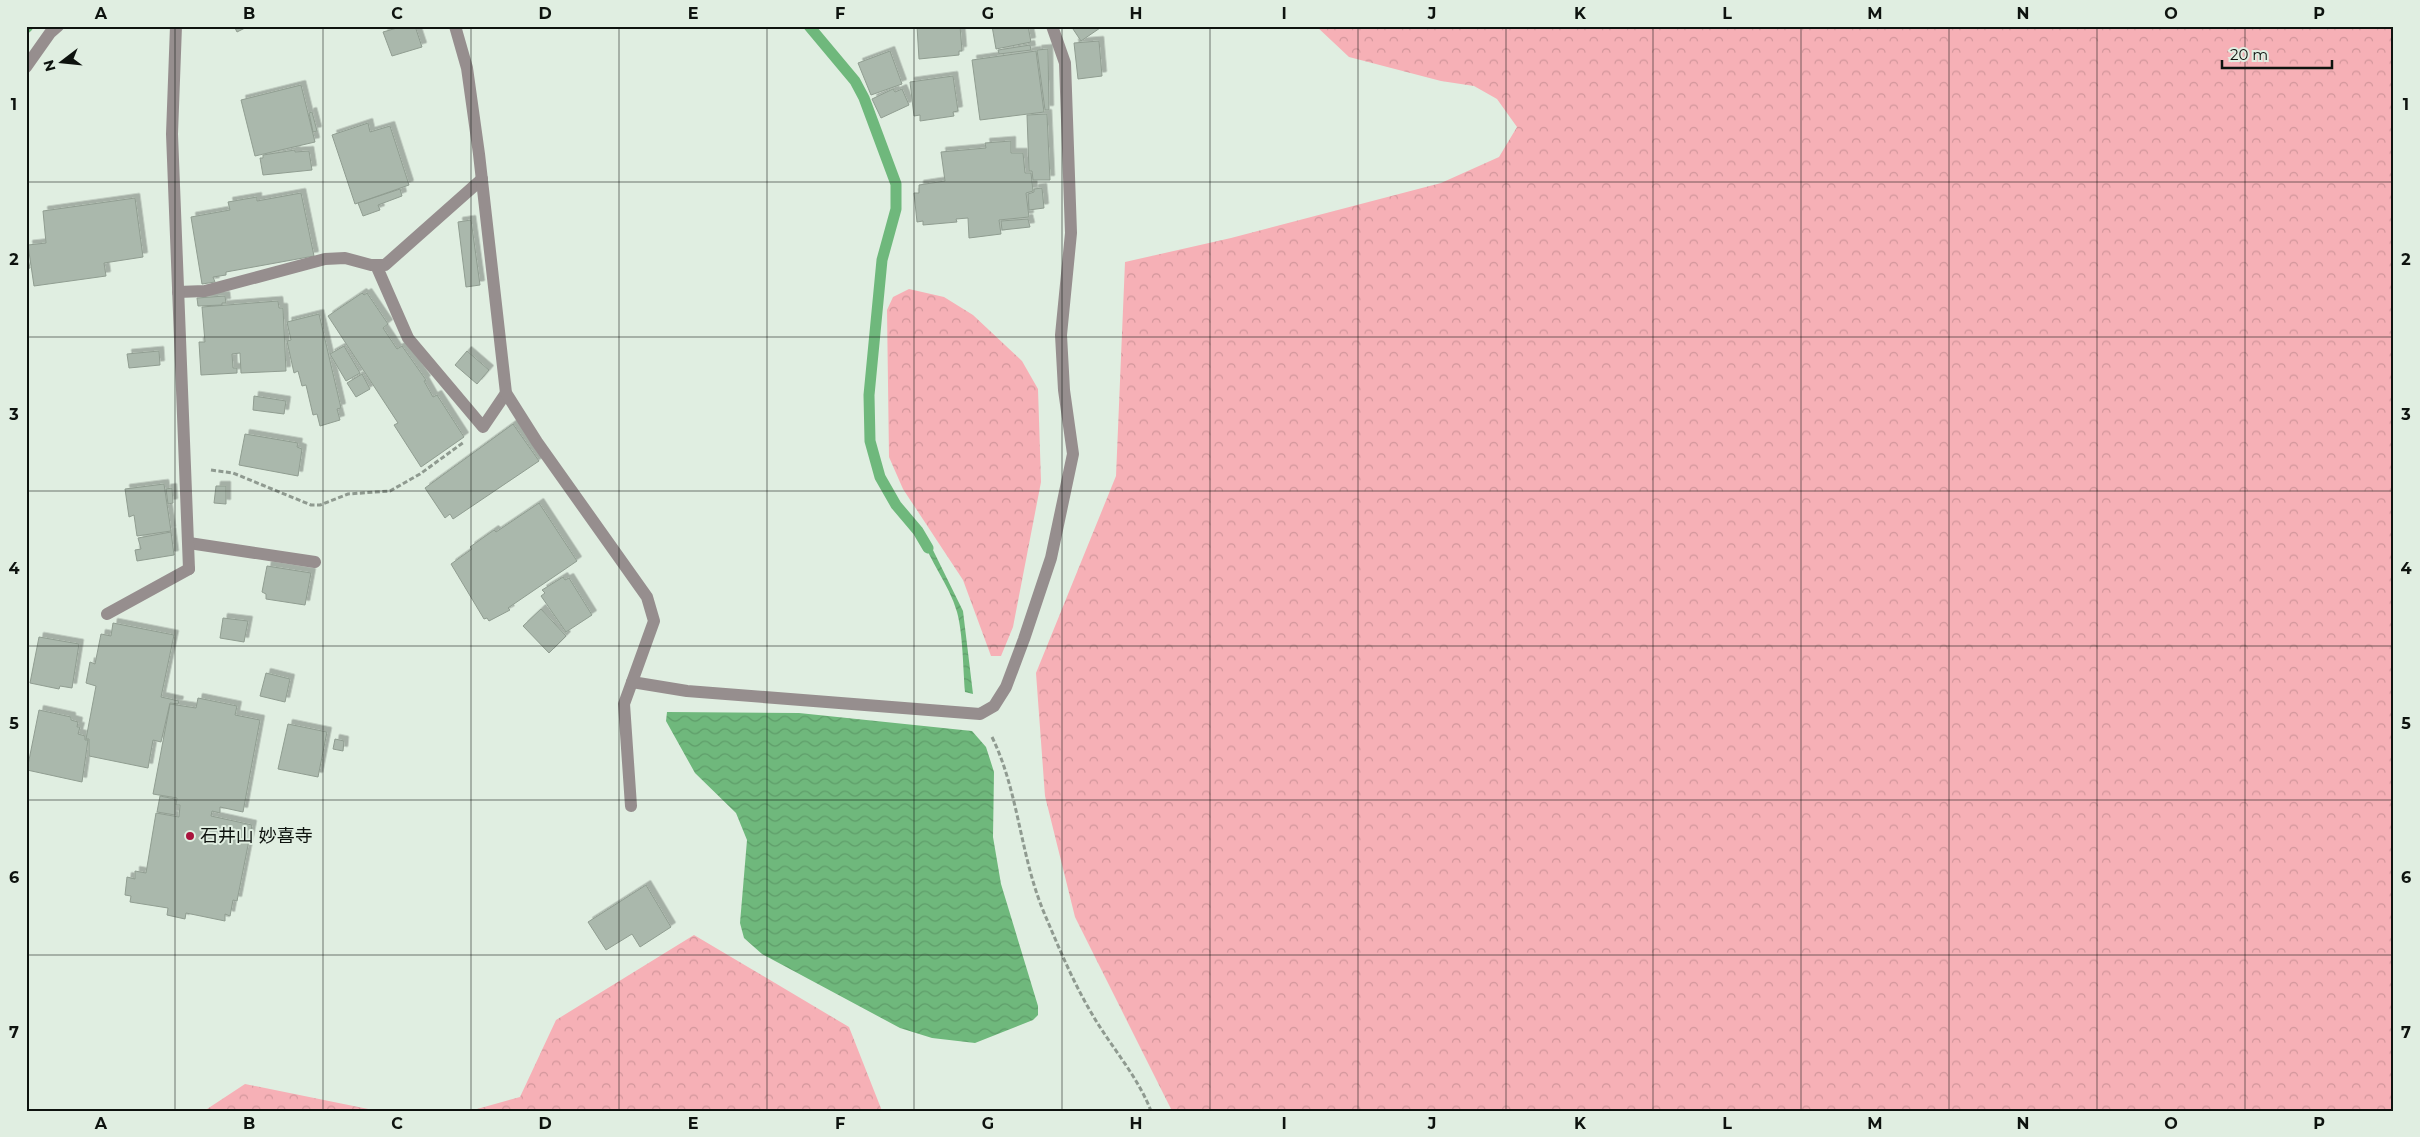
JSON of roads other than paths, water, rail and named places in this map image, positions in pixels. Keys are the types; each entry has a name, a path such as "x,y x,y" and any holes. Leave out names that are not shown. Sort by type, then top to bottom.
{"street":[{"path":"26,66 50,33 58,26"},
{"path":"107,614 189,569 172,134 176,26"},
{"path":"455,26 466,68 482,179 506,393 537,442 647,597 654,621 624,704 631,806"},
{"path":"632,682 686,691 980,714 994,706 1006,687 1051,558 1072,454 1064,390 1061,335 1071,233 1065,63 1052,26"},
{"path":"178,292 205,292 325,259 345,258 376,265 386,265 482,179"},
{"path":"376,265 408,338 483,427 506,393"},
{"path":"189,543 315,562"}],"water":[{"path":"921,534 932,548 963,611 973,694 965,692 962,641 957,612"},
{"path":"667,712 799,713 972,731 986,747 994,772 993,837 1001,884 1038,1006 1038,1015 1033,1020 975,1043 932,1038 900,1028 762,954 744,938 740,923 747,840 736,813 695,773 666,721"}],"waterway":[{"path":"809,26 855,81 864,98 896,184 896,209 882,260 869,395 870,441 880,477 896,505 918,531 928,548"}],"place":[{"name":"石井山 妙喜寺","path":"190,836"}]}
